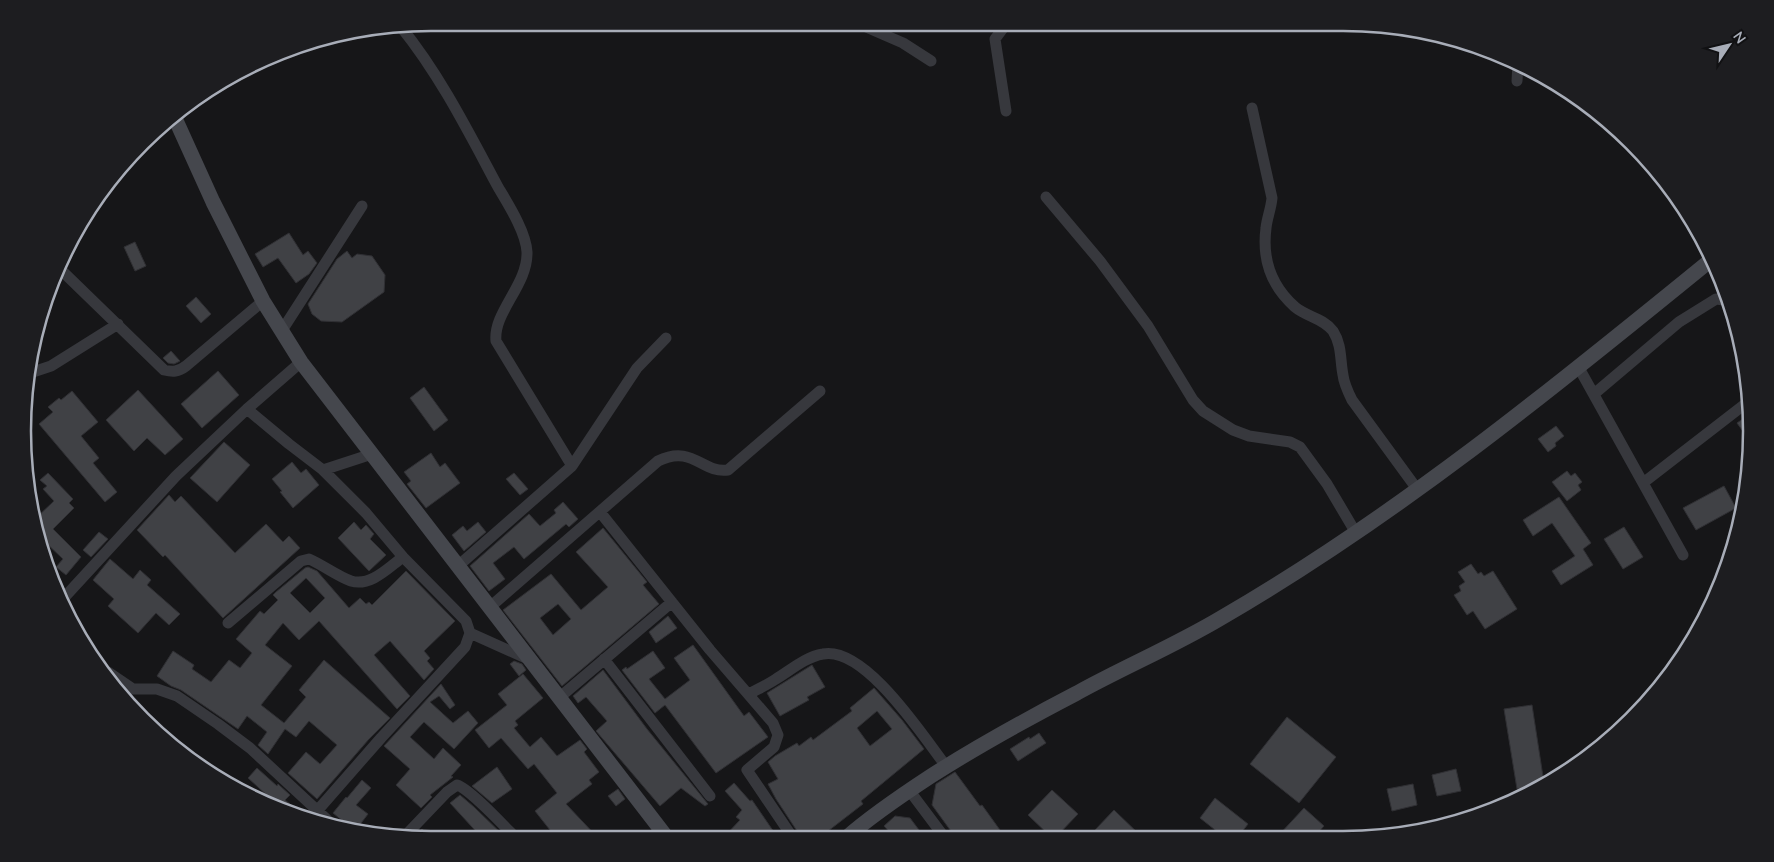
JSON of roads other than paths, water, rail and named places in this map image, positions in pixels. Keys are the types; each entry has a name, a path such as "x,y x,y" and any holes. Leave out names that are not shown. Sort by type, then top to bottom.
{"main road":[{"path":"177,122 213,202 263,301 301,362 662,831"},
{"path":"855,831 885,806 946,766 1078,692 1220,619 1356,533 1417,490 1579,368 1706,264"}],"street":[{"path":"877,31 903,43 931,61"},
{"path":"1001,31 995,39 1006,111"},
{"path":"404,32 444,91 477,148 514,216 525,243 526,259 523,272 514,294 496,327 496,341 572,466"},
{"path":"1517,81 1518,71"},
{"path":"1252,108 1272,198 1272,206 1266,225 1264,248 1268,270 1278,287 1294,306 1302,312 1326,323 1332,330 1338,341 1342,356 1345,385 1352,400 1417,490"},
{"path":"1046,197 1100,261 1148,326 1193,400 1203,411 1234,430 1249,436 1290,442 1300,448 1327,484 1356,533"},
{"path":"281,332 362,206"},
{"path":"64,273 164,370 174,372 186,366 263,301"},
{"path":"1594,394 1679,322 1716,299 1721,300"},
{"path":"36,371 51,366 118,324"},
{"path":"458,566 572,466 637,368 666,338"},
{"path":"67,596 176,476 247,409 301,362"},
{"path":"1579,368 1683,554"},
{"path":"490,607 658,462 669,456 683,455 716,470 728,470 820,391"},
{"path":"1643,483 1742,406"},
{"path":"247,409 323,470 366,513 403,557 466,621 470,633 469,641 465,647 317,811"},
{"path":"323,470 372,454"},
{"path":"600,512 710,650 773,723 778,734 774,747 747,770 788,831"},
{"path":"228,623 301,561 309,559 352,581 363,582 383,572 403,557"},
{"path":"560,697 672,602"},
{"path":"470,633 532,660"},
{"path":"749,694 810,658 825,653 840,656 856,662 871,674 946,766"},
{"path":"604,659 710,796"},
{"path":"117,678 133,689 157,689 177,696 250,748 322,815"},
{"path":"410,830 447,792 457,785 509,831"},
{"path":"909,790 940,831"}]}
